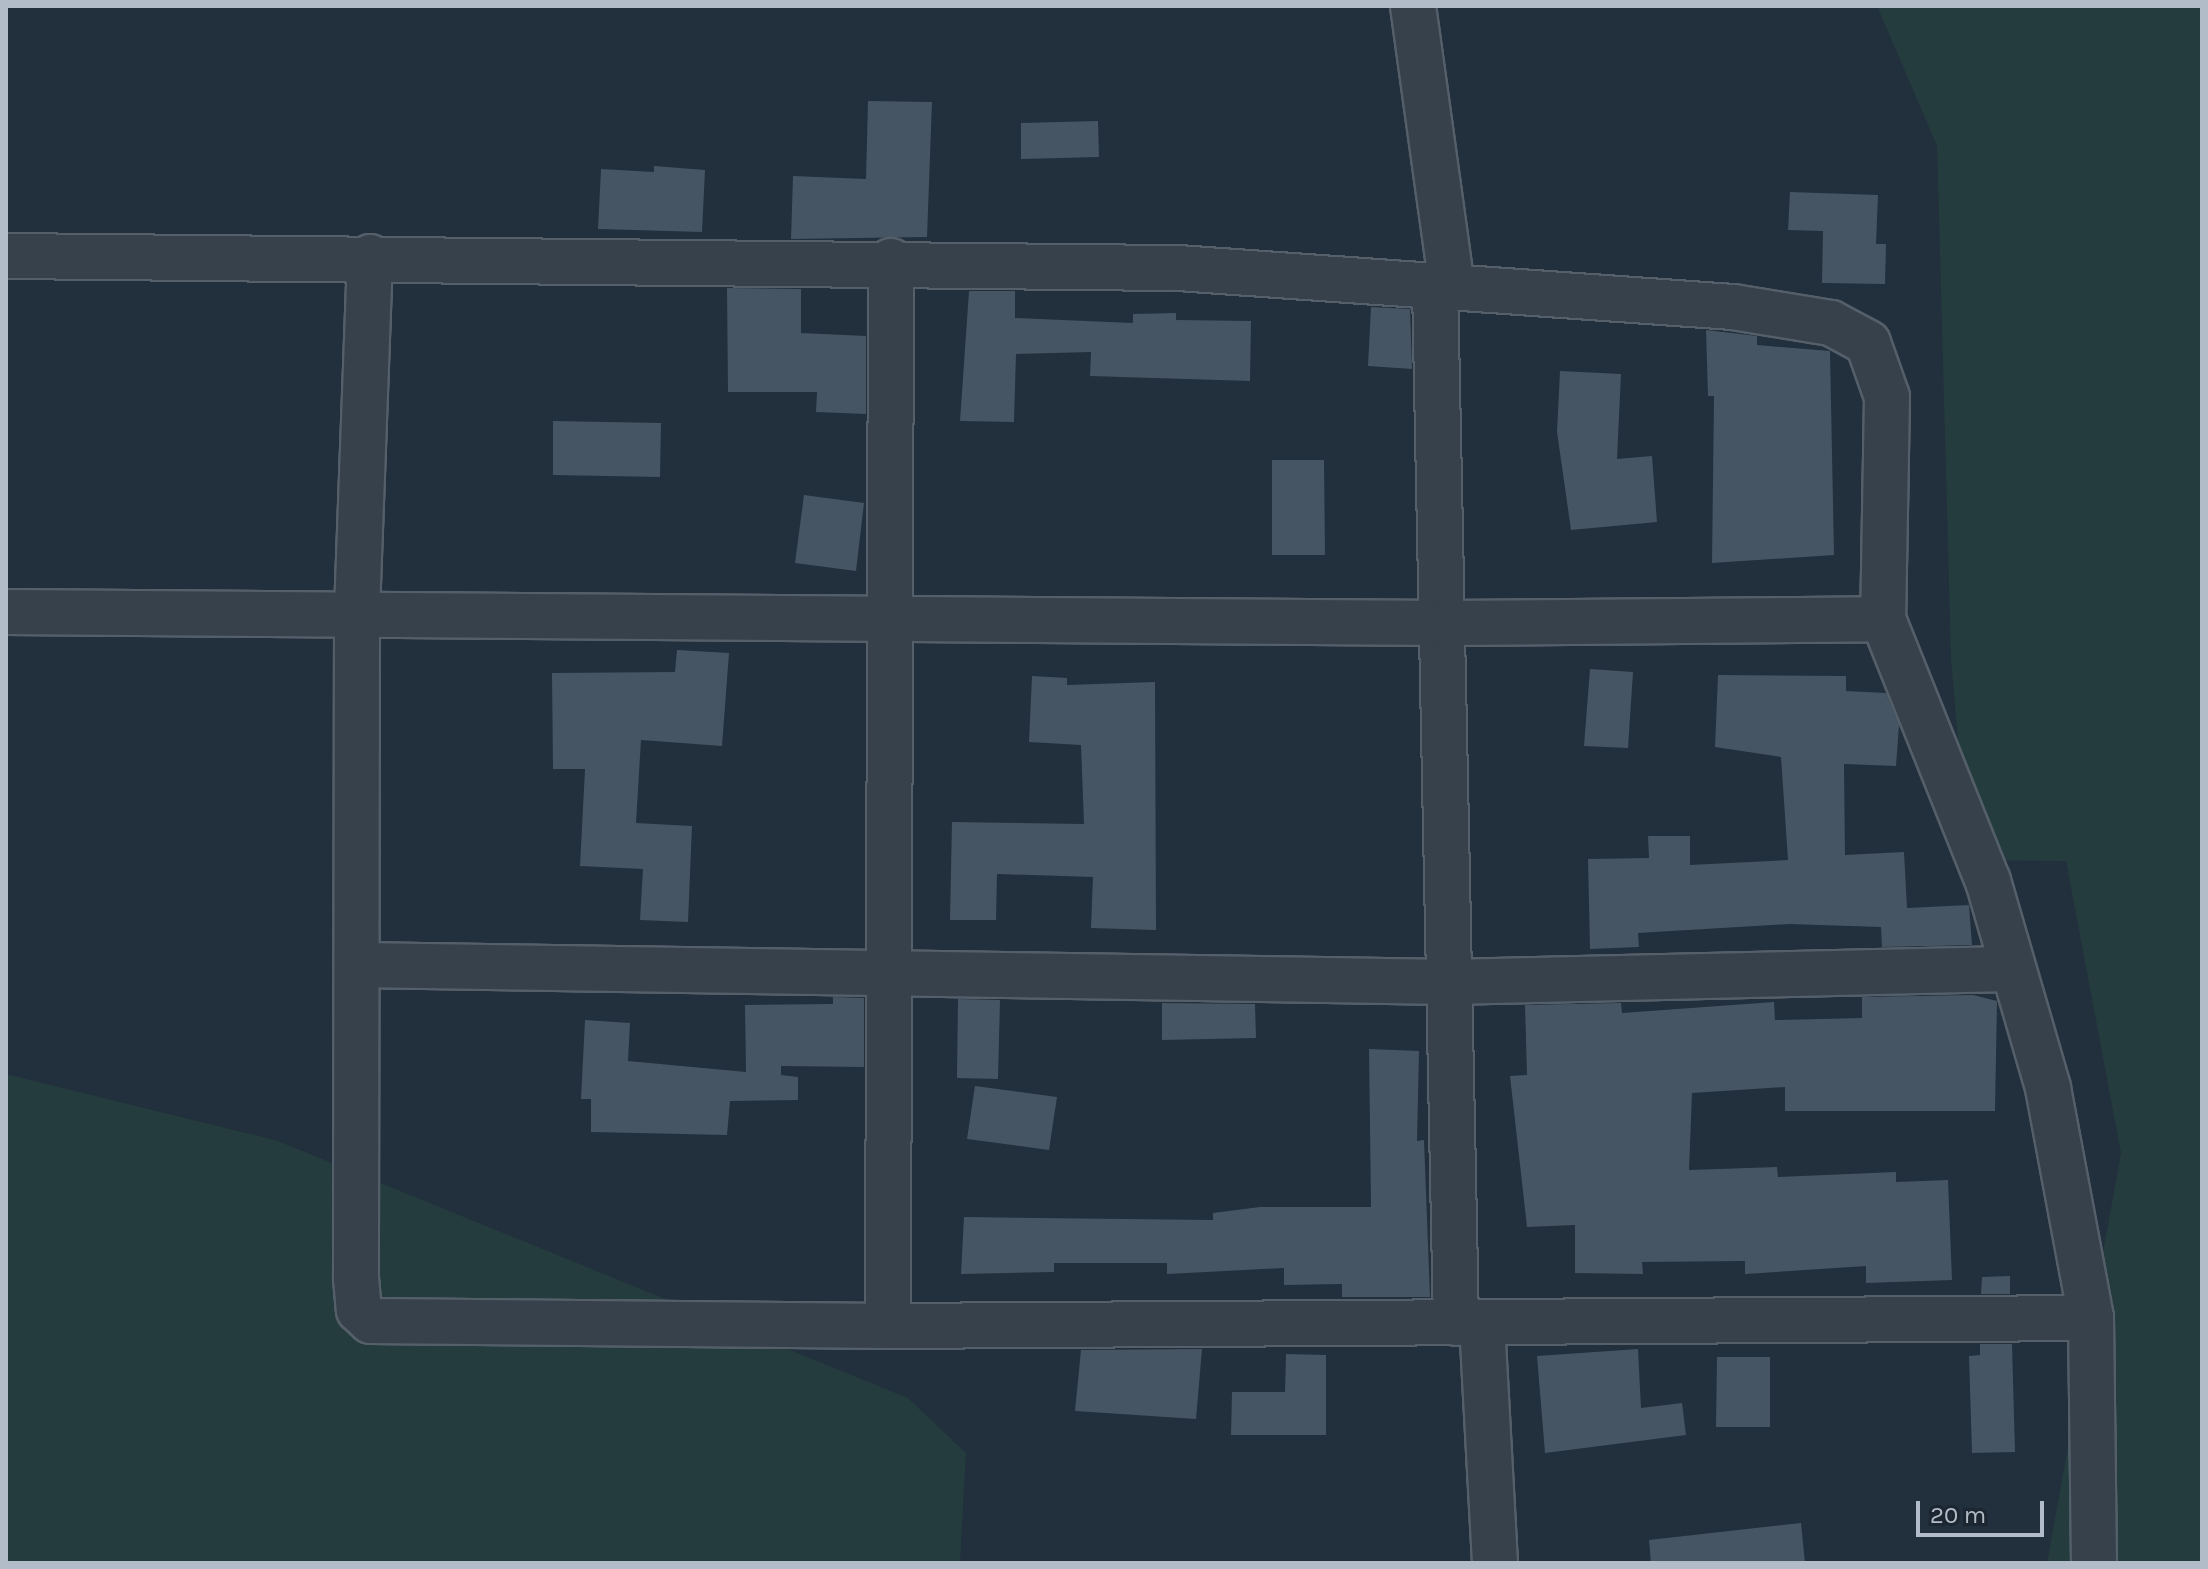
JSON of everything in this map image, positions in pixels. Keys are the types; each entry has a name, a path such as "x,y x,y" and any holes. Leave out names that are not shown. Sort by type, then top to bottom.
{"street":[{"path":"1413,6 1444,286 1450,982 1469,1323 1495,1563"},
{"path":"6,256 891,261 1178,268 1733,307 1860,335 1887,397 1883,619 1988,881 2009,969 2048,1088 2091,1318 2094,1563"},
{"path":"370,257 357,616 356,1278 366,1317 381,1323 888,1326 2091,1318"},
{"path":"888,1326 891,261"},
{"path":"6,612 357,616 891,615 1445,623 1883,619"},
{"path":"358,965 1450,982 2009,969"}],"green space":[{"path":"1877,6 2202,6 2202,1563 2047,1563 2121,1153 2066,861 1968,860 1951,658 1937,146"},
{"path":"6,1074 278,1141 908,1398 966,1453 960,1563 6,1563"}],"building":[{"path":"868,101 932,102 927,237 791,239 793,176 866,179"},
{"path":"1098,121 1099,157 1021,159 1021,123"},
{"path":"654,166 705,170 702,232 598,229 601,169 654,172"},
{"path":"1790,192 1878,195 1876,244 1886,244 1885,284 1822,283 1823,231 1788,230"},
{"path":"727,288 801,289 801,333 866,336 866,414 816,412 817,392 728,392"},
{"path":"969,291 1015,291 1015,318 1133,323 1133,314 1176,313 1176,320 1251,321 1250,381 1090,376 1091,352 1016,354 1014,422 960,421"},
{"path":"1371,307 1410,309 1412,369 1368,366"},
{"path":"1706,330 1757,336 1757,345 1830,351 1834,555 1712,563 1714,396 1708,396"},
{"path":"1560,371 1621,374 1617,459 1652,456 1657,522 1571,530 1557,432"},
{"path":"553,421 661,423 660,477 553,475"},
{"path":"1272,460 1324,460 1325,555 1272,555"},
{"path":"804,495 864,503 856,571 795,563"},
{"path":"677,650 729,653 722,746 641,740 636,823 692,826 688,922 640,920 643,869 580,866 585,769 553,769 552,673 675,672"},
{"path":"1590,669 1633,672 1628,748 1584,746"},
{"path":"1718,675 1846,676 1846,691 1886,693 1899,725 1896,766 1844,764 1845,855 1904,852 1907,908 1969,905 1972,945 1882,947 1881,927 1789,924 1638,933 1639,947 1590,949 1588,859 1649,858 1648,836 1690,836 1690,865 1788,860 1781,757 1715,747"},
{"path":"1032,676 1067,678 1067,685 1155,682 1156,930 1091,928 1093,877 997,874 996,920 950,920 952,822 1084,824 1081,745 1029,742"},
{"path":"1973,995 1997,1001 1995,1111 1785,1111 1785,1087 1692,1093 1689,1170 1777,1167 1778,1177 1896,1172 1896,1182 1948,1180 1952,1280 1866,1283 1866,1266 1745,1274 1745,1261 1642,1262 1643,1274 1575,1273 1575,1225 1527,1227 1510,1076 1527,1075 1525,1005 1621,1003 1622,1013 1774,1002 1775,1020 1862,1018 1862,997"},
{"path":"833,997 864,998 864,1067 781,1066 781,1075 798,1077 798,1100 730,1101 727,1135 591,1132 591,1099 581,1099 585,1020 630,1023 628,1061 746,1072 745,1005 833,1004"},
{"path":"958,999 1000,1000 998,1079 957,1078"},
{"path":"1162,1003 1255,1004 1256,1038 1162,1040"},
{"path":"1369,1049 1419,1051 1417,1141 1424,1140 1430,1297 1342,1297 1342,1284 1284,1285 1284,1268 1167,1274 1167,1263 1054,1263 1054,1272 961,1274 964,1217 1213,1220 1213,1213 1260,1207 1371,1207"},
{"path":"975,1086 1057,1097 1049,1150 967,1139"},
{"path":"2010,1276 2010,1294 1981,1294 1982,1277"},
{"path":"1980,1344 2012,1344 2015,1452 1972,1453 1969,1356 1980,1355"},
{"path":"1202,1349 1196,1419 1075,1411 1081,1350"},
{"path":"1638,1349 1641,1408 1682,1403 1686,1435 1545,1453 1537,1356"},
{"path":"1286,1354 1326,1355 1326,1435 1231,1435 1232,1392 1285,1392"},
{"path":"1717,1357 1770,1357 1770,1427 1716,1427"},
{"path":"1801,1523 1805,1563 1651,1563 1649,1540"}]}
